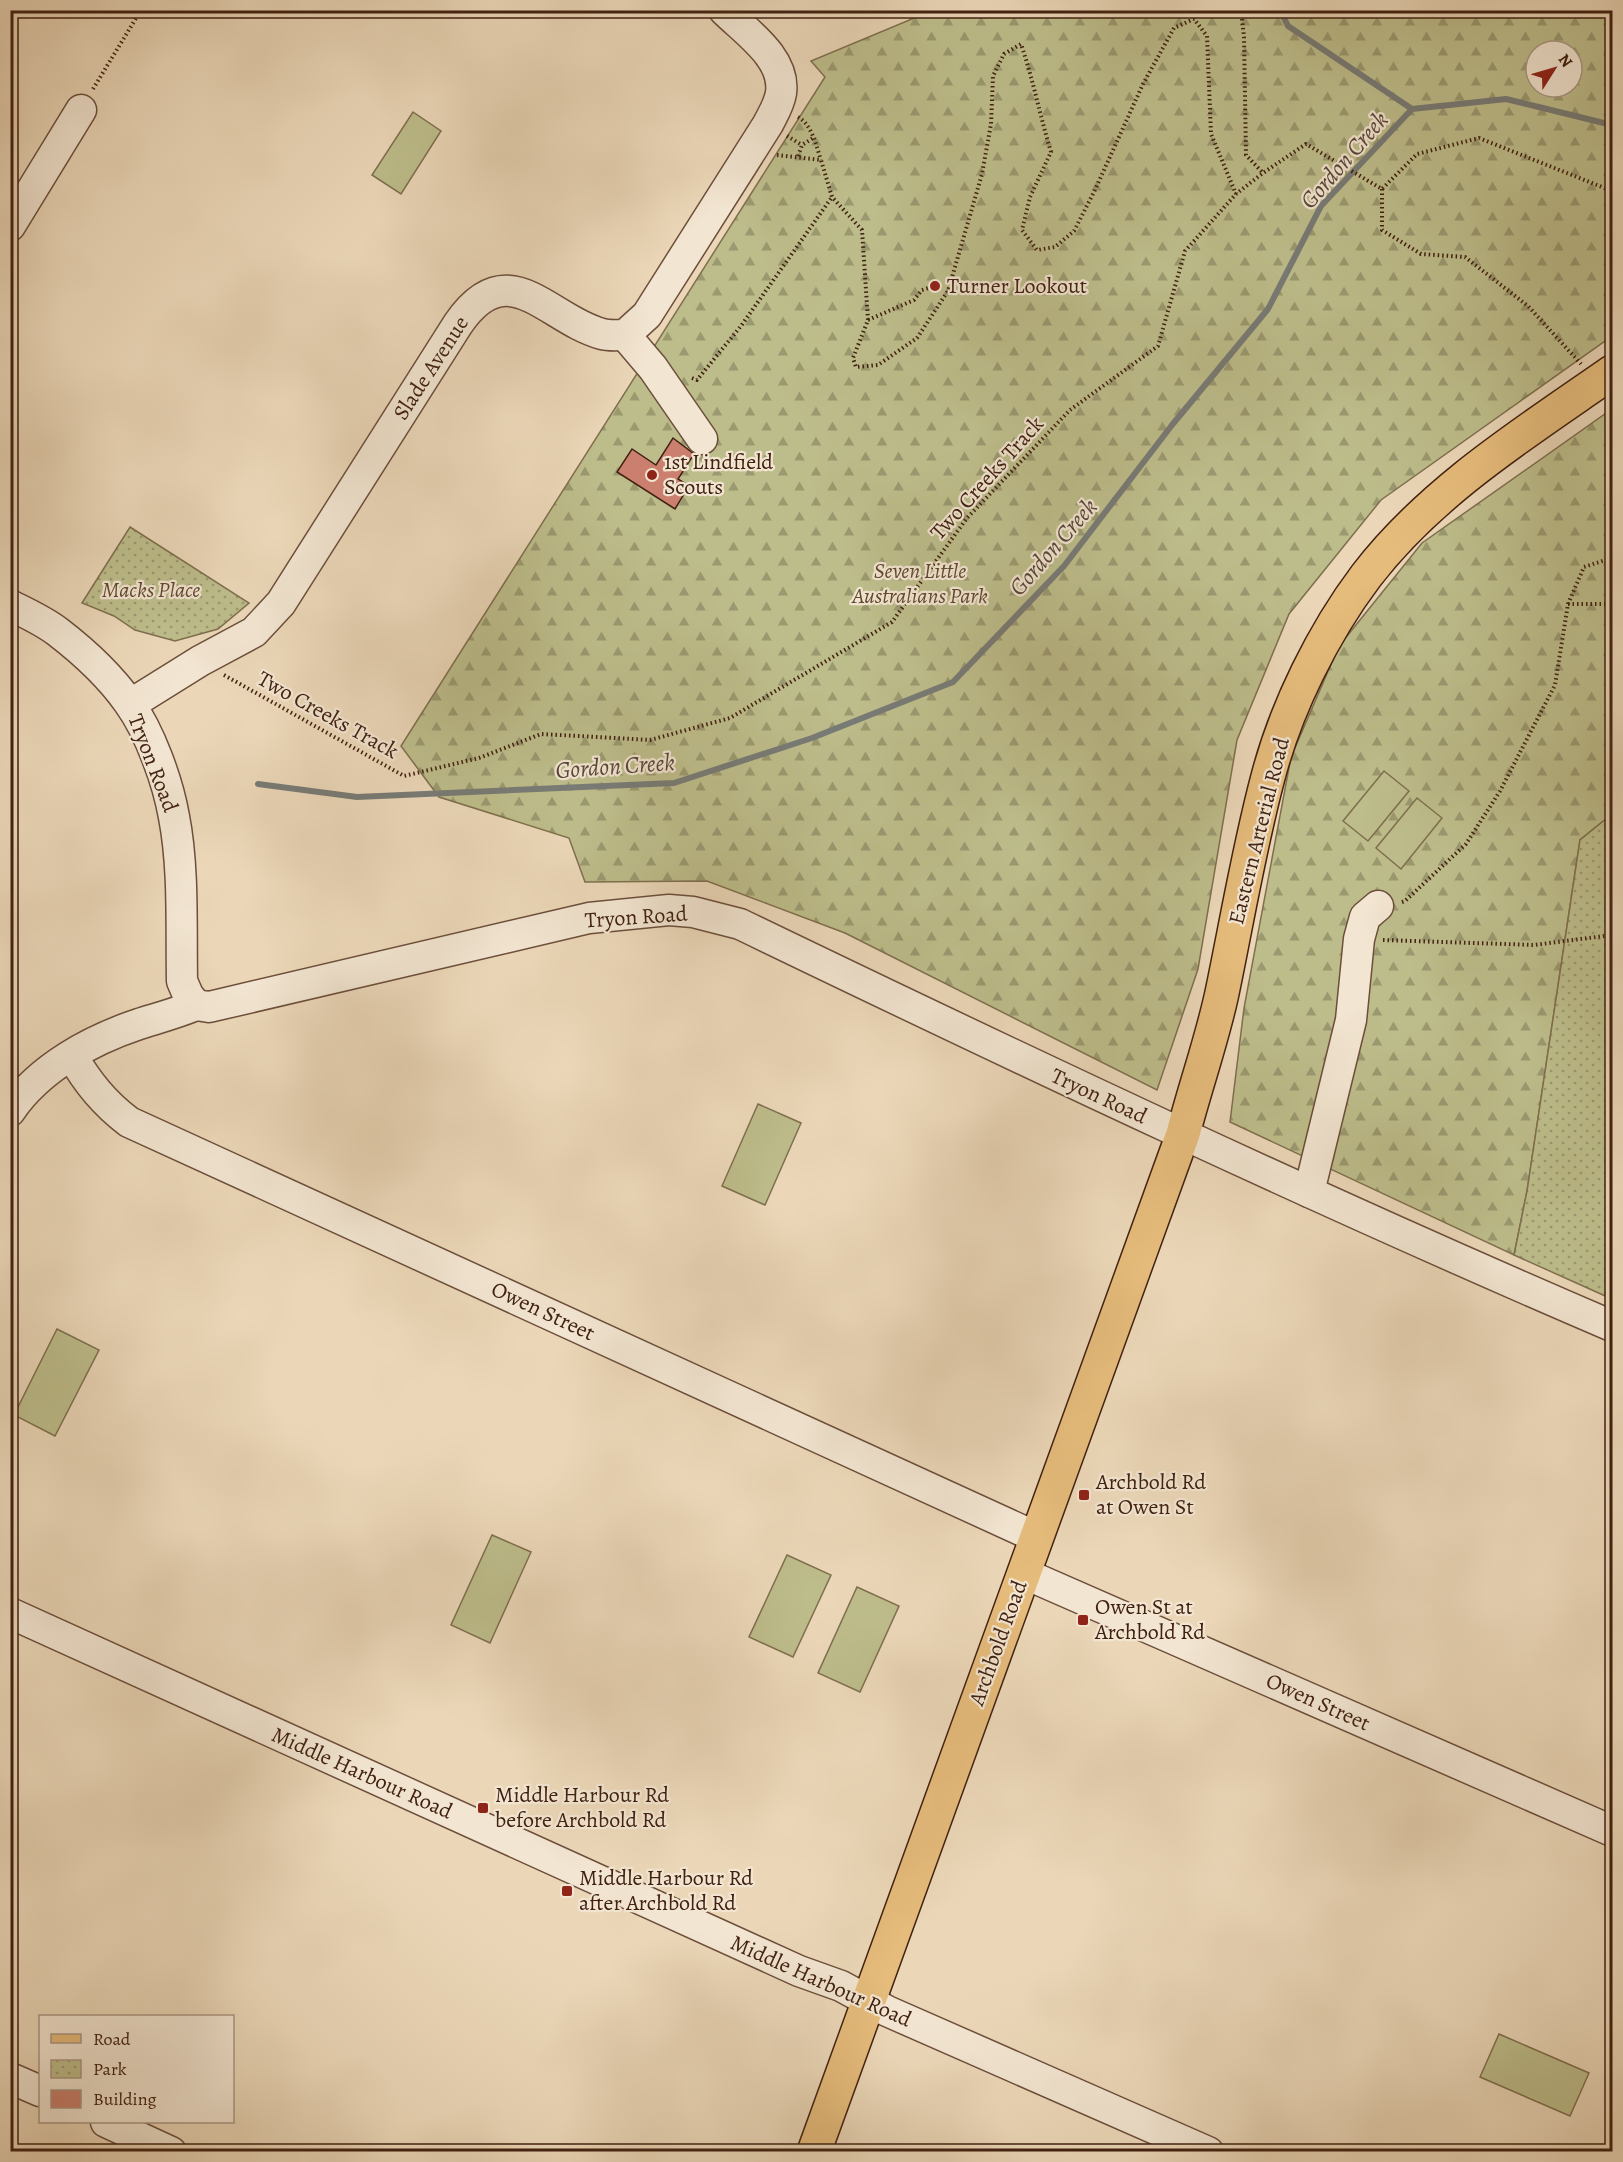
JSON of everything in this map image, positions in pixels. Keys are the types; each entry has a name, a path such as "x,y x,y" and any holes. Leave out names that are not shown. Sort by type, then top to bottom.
{"main road":[{"name":"Eastern Arterial Road","path":"1183,1134 1222,995 1268,776 1290,714 1313,662 1366,576 1396,542 1469,474 1605,376"},
{"name":"Archbold Road","path":"814,2151 1183,1134"}],"street":[{"path":"702,439 653,368 625,335 647,315 767,125 781,91 780,73 771,56 724,10"},
{"path":"10,226 81,110"},
{"name":"Slade Avenue","path":"130,705 200,661 254,632 281,603 458,324 468,310 483,297 499,291 516,291 535,298 595,332 604,335 625,335"},
{"name":"Tryon Road","path":"10,605 57,631 99,668 130,705 149,740 175,817 179,861 182,981 188,995 196,1005 209,1007 589,918 669,910 693,912 740,924 1183,1134 1433,1249 1612,1326"},
{"path":"1310,1192 1351,1020 1359,939 1365,917 1378,906"},
{"path":"10,1111 35,1083 72,1056 112,1034 173,1015 196,1005"},
{"name":"Owen Street","path":"72,1056 89,1085 129,1122 1036,1537"},
{"name":"Owen Street","path":"1023,1574 1612,1831"},
{"name":"Middle Harbour Road","path":"10,1613 799,1971 841,1986 887,2011 1208,2151"},
{"path":"10,2078 39,2091"},
{"path":"110,2123 171,2151"}],"path":[{"path":"81,110 141,10"},
{"path":"1241,10 1244,37 1246,155 1263,173"},
{"path":"821,160 774,155 767,125 804,120 813,138 821,160 832,197 862,230 868,320 853,358 856,367 878,365 917,338 948,291 982,174 990,124 993,76 1004,54 1021,44 1051,152 1030,198 1022,230 1037,250 1055,247 1074,231 1143,84 1174,27 1194,19 1207,36 1211,134 1236,194"},
{"path":"798,156 802,145 813,138"},
{"path":"1605,376 1528,306 1465,257 1421,254 1382,230 1382,189 1417,154 1479,138 1612,192"},
{"name":"Two Creeks Track","path":"200,661 404,777 479,758 541,734 650,740 730,718 892,622 968,518 1070,410 1158,346 1185,251 1236,194 1306,144 1382,189"},
{"path":"653,368 697,380 741,326 832,197"},
{"path":"868,320 914,300 922,290 935,286"},
{"path":"1378,906 1405,901 1466,844 1500,791 1555,685 1568,604 1584,567 1612,558"},
{"path":"1568,604 1612,604"},
{"path":"1359,939 1534,945 1612,935"}],"green space":[{"name":"Seven Little Australians Park","path":"931,11 1612,11 1612,336 1381,500 1289,614 1237,740 1198,969 1157,1090 845,933 707,881 585,882 569,838 439,797 401,746 825,77 811,61"},
{"path":"413,112 441,131 401,194 372,175"},
{"path":"1612,409 1612,814 1580,840 1527,1191 1514,1255 1230,1122 1244,1008 1291,757 1339,646 1422,543"},
{"name":"Macks Place","path":"130,527 249,603 218,629 175,641 135,630 114,616 82,603"},
{"path":"1384,771 1409,791 1368,841 1343,821"},
{"path":"1417,798 1442,818 1401,869 1376,848"},
{"path":"1612,814 1612,1299 1514,1255 1527,1191 1580,840"},
{"path":"758,1104 801,1123 765,1205 722,1186"},
{"path":"57,1329 99,1350 55,1436 14,1415"},
{"path":"492,1535 531,1552 490,1643 451,1625"},
{"path":"787,1555 831,1575 793,1657 749,1637"},
{"path":"857,1587 899,1606 860,1692 818,1673"},
{"path":"1499,2034 1589,2073 1570,2116 1480,2077"}],"building":[{"name":"1st Lindfield Scouts","path":"673,438 694,454 678,479 689,486 675,509 617,472 632,449 656,465"}],"waterway":[{"path":"1280,10 1288,26 1412,109"},
{"name":"Gordon Creek","path":"258,784 357,797 674,783 812,738 953,682 1064,566 1172,425 1268,309 1321,206 1412,109 1506,99 1612,125"}],"place":[{"name":"Turner Lookout","path":"935,286"},
{"name":"1st Lindfield Scouts","path":"652,475"},
{"name":"Archbold Rd at Owen St","path":"1084,1495"},
{"name":"Owen St at Archbold Rd","path":"1083,1620"},
{"name":"Middle Harbour Rd before Archbold Rd","path":"483,1808"},
{"name":"Middle Harbour Rd after Archbold Rd","path":"567,1891"}]}
